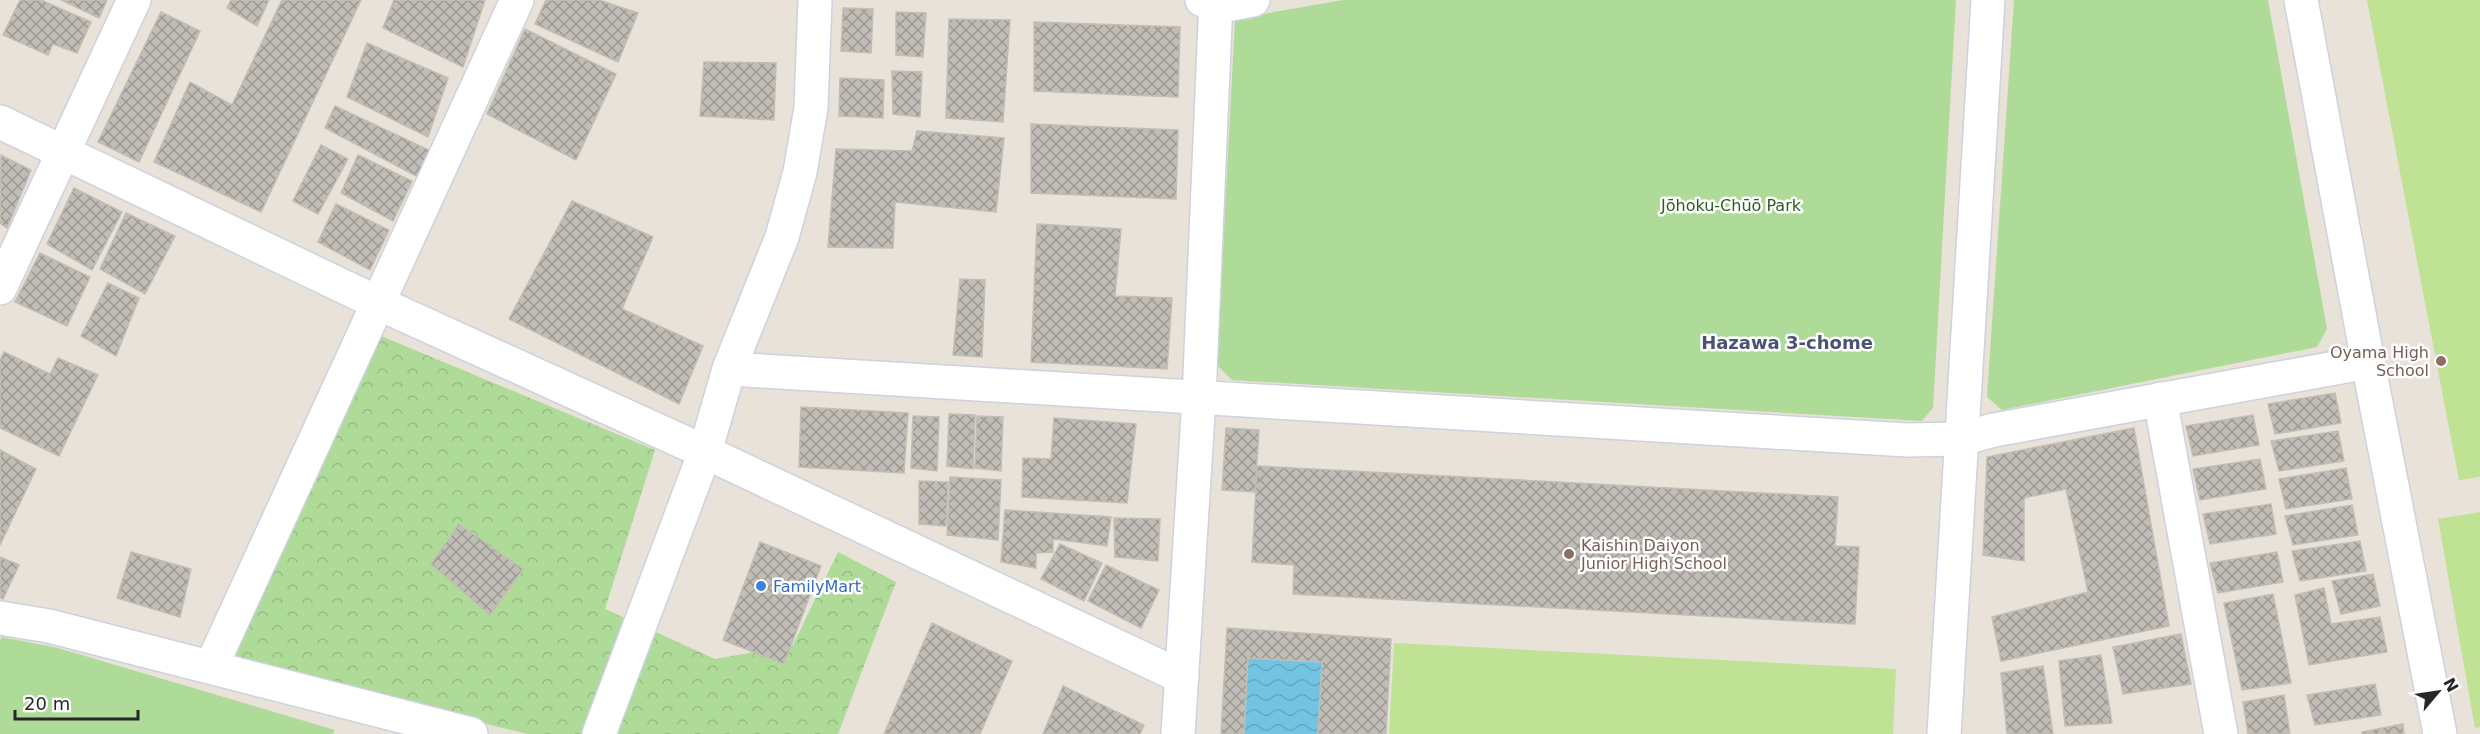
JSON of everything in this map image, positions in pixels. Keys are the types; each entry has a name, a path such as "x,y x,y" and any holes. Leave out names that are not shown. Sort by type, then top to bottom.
{"street":[{"path":"0,288 134,0"},
{"path":"211,667 517,0"},
{"path":"599,734 705,452 729,369 782,237 801,172 811,108 815,0"},
{"path":"1178,734 1199,398 1211,0 1232,4 1253,0"},
{"path":"1944,734 1988,0"},
{"path":"2301,0 2440,734"},
{"path":"0,122 378,303 705,452 1182,677"},
{"path":"729,369 1896,440 1960,439 1994,430 2368,362"},
{"path":"2160,399 2221,734"},
{"path":"0,618 49,626 471,734"}],"green space":[{"name":"Jōhoku-Chūō Park","path":"1343,0 1956,0 1933,408 1922,421 1232,380 1217,365 1235,19"},
{"path":"2014,0 2268,0 2327,329 2317,347 2002,410 1987,397"},
{"path":"2367,0 2480,0 2480,477 2459,480"},
{"path":"381,336 655,450 605,609 715,659 793,645 838,552 896,582 838,734 528,734 229,662"},
{"path":"2480,512 2480,727 2475,728 2438,519"},
{"path":"2,637 58,648 335,730 333,734 0,734 0,640"},
{"path":"1394,643 1896,669 1893,734 1389,734"}],"water":[{"path":"1248,658 1322,662 1318,734 1244,734"}],"building":[{"path":"20,0 41,0 91,22 77,53 53,44 48,55 3,35"},
{"path":"61,0 107,0 99,18"},
{"path":"231,0 269,0 257,26 227,8"},
{"path":"282,0 361,0 261,212 154,162 190,82 232,105"},
{"path":"394,0 485,0 463,67 383,28"},
{"path":"546,0 599,0 638,13 618,62 535,24"},
{"path":"843,8 873,9 871,53 841,51"},
{"path":"161,12 200,31 139,162 98,142"},
{"path":"896,12 926,13 923,57 896,55"},
{"path":"949,19 1010,20 1003,122 946,118"},
{"path":"1034,22 1180,27 1178,97 1034,91"},
{"path":"525,29 616,74 576,160 487,114"},
{"path":"367,43 448,78 428,137 347,97"},
{"path":"704,62 776,63 774,120 700,116"},
{"path":"892,71 922,72 920,117 893,114"},
{"path":"840,78 884,80 883,118 839,116"},
{"path":"335,106 431,151 418,177 325,128"},
{"path":"1031,124 1178,130 1176,199 1031,193"},
{"path":"917,131 1004,138 996,212 895,202 893,248 828,247 836,149 912,151"},
{"path":"321,145 348,159 318,214 293,201"},
{"path":"1,155 31,170 7,228 0,223"},
{"path":"358,155 412,181 393,221 341,193"},
{"path":"74,188 122,212 92,270 47,244"},
{"path":"572,201 653,237 622,309 703,346 679,404 509,319"},
{"path":"336,204 389,230 370,270 318,242"},
{"path":"126,213 175,236 145,294 100,269"},
{"path":"1037,224 1121,229 1115,296 1172,298 1167,369 1031,362"},
{"path":"40,253 90,277 67,326 15,302"},
{"path":"960,279 985,280 982,357 953,355"},
{"path":"108,283 139,298 116,356 81,336"},
{"path":"4,352 50,374 58,358 98,375 59,456 0,428 0,360"},
{"path":"2335,393 2341,423 2275,434 2268,404"},
{"path":"801,407 908,413 904,473 799,467"},
{"path":"949,414 975,415 973,469 947,466"},
{"path":"2253,415 2259,445 2193,456 2186,426"},
{"path":"913,416 939,417 937,471 911,468"},
{"path":"977,416 1003,417 1001,471 975,468"},
{"path":"1054,418 1136,424 1127,503 1022,497 1023,458 1051,459"},
{"path":"1226,428 1259,430 1255,492 1222,490"},
{"path":"2134,428 2169,626 2001,661 1992,617 2088,592 2066,489 2024,498 2024,561 1983,555 1987,457"},
{"path":"2338,431 2344,461 2279,471 2271,441"},
{"path":"0,450 36,469 0,545"},
{"path":"2260,459 2266,489 2200,500 2193,469"},
{"path":"1257,466 1838,497 1835,546 1859,547 1855,624 1293,594 1294,565 1252,562"},
{"path":"2346,468 2352,499 2286,509 2279,479"},
{"path":"950,477 1001,480 998,540 947,535"},
{"path":"919,481 948,482 946,526 919,524"},
{"path":"2271,504 2276,534 2210,544 2203,514"},
{"path":"2352,505 2358,535 2293,545 2285,516"},
{"path":"1005,510 1111,517 1107,546 1053,539 1053,552 1036,553 1036,568 1001,562"},
{"path":"1114,518 1160,519 1158,561 1115,557"},
{"path":"459,524 523,569 490,615 431,564"},
{"path":"2360,541 2366,571 2300,581 2292,551"},
{"path":"760,542 821,566 784,664 723,640"},
{"path":"1060,544 1102,563 1084,601 1041,579"},
{"path":"131,552 191,569 180,617 117,598"},
{"path":"2277,552 2283,582 2218,593 2210,563"},
{"path":"0,557 19,565 3,599 0,598"},
{"path":"1106,565 1159,590 1141,628 1088,601"},
{"path":"2373,574 2380,606 2341,614 2332,581"},
{"path":"2324,588 2331,624 2380,617 2387,652 2309,665 2295,595"},
{"path":"2273,594 2291,683 2242,690 2224,603"},
{"path":"932,623 1012,661 980,734 884,734"},
{"path":"1227,628 1391,639 1386,734 1318,734 1322,662 1248,658 1244,734 1221,734"},
{"path":"2181,634 2191,684 2123,694 2113,647"},
{"path":"2101,655 2112,723 2065,726 2059,661"},
{"path":"2043,666 2053,734 2007,734 2001,673"},
{"path":"2375,684 2381,715 2315,725 2307,695"},
{"path":"1063,686 1144,725 1140,734 1043,734"},
{"path":"2284,695 2290,734 2248,734 2243,702"},
{"path":"2403,724 2404,734 2362,734 2362,732"}],"place":[{"name":"Oyama High School","path":"2441,361"},
{"name":"Kaishin Daiyon Junior High School","path":"1569,554"},
{"name":"FamilyMart","path":"761,586"}],"district":[{"name":"Hazawa 3-chome","path":"1787,342"}]}
